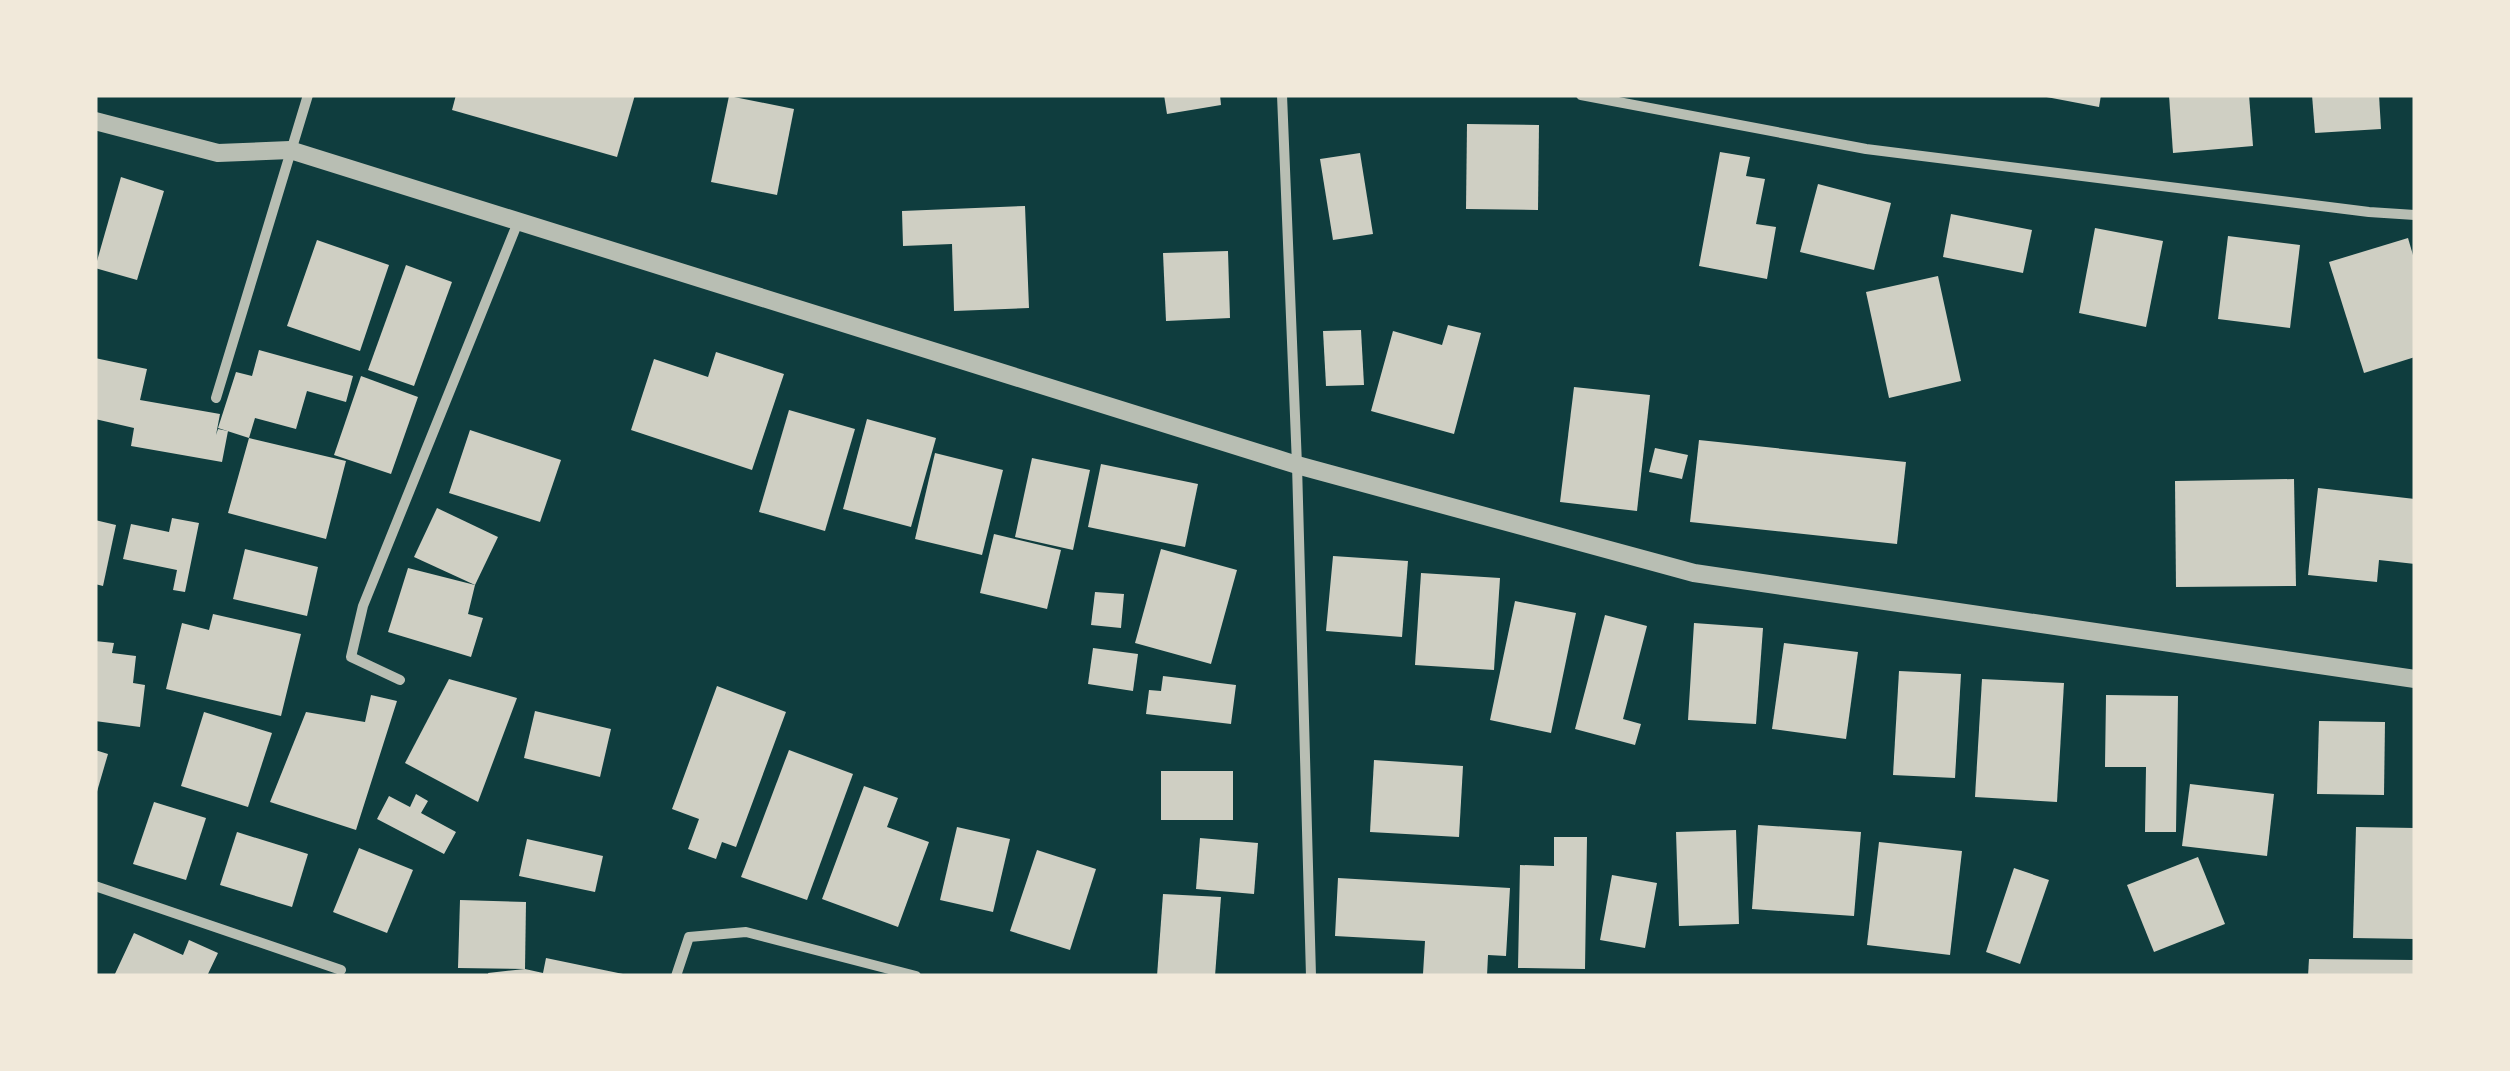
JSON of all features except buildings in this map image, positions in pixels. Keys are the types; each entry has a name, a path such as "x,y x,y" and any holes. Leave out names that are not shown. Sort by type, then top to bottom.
{"street":[{"path":"216,398 308,95"},
{"path":"1282,95 1298,465 1311,976"},
{"path":"1581,95 1866,149 2350,210 2415,214"},
{"path":"95,121 218,152 290,150 1298,465 1694,573 2415,679"},
{"path":"400,680 351,656 363,606 518,222"},
{"path":"95,886 341,970"},
{"path":"676,976 690,937 746,932 916,976"}]}
